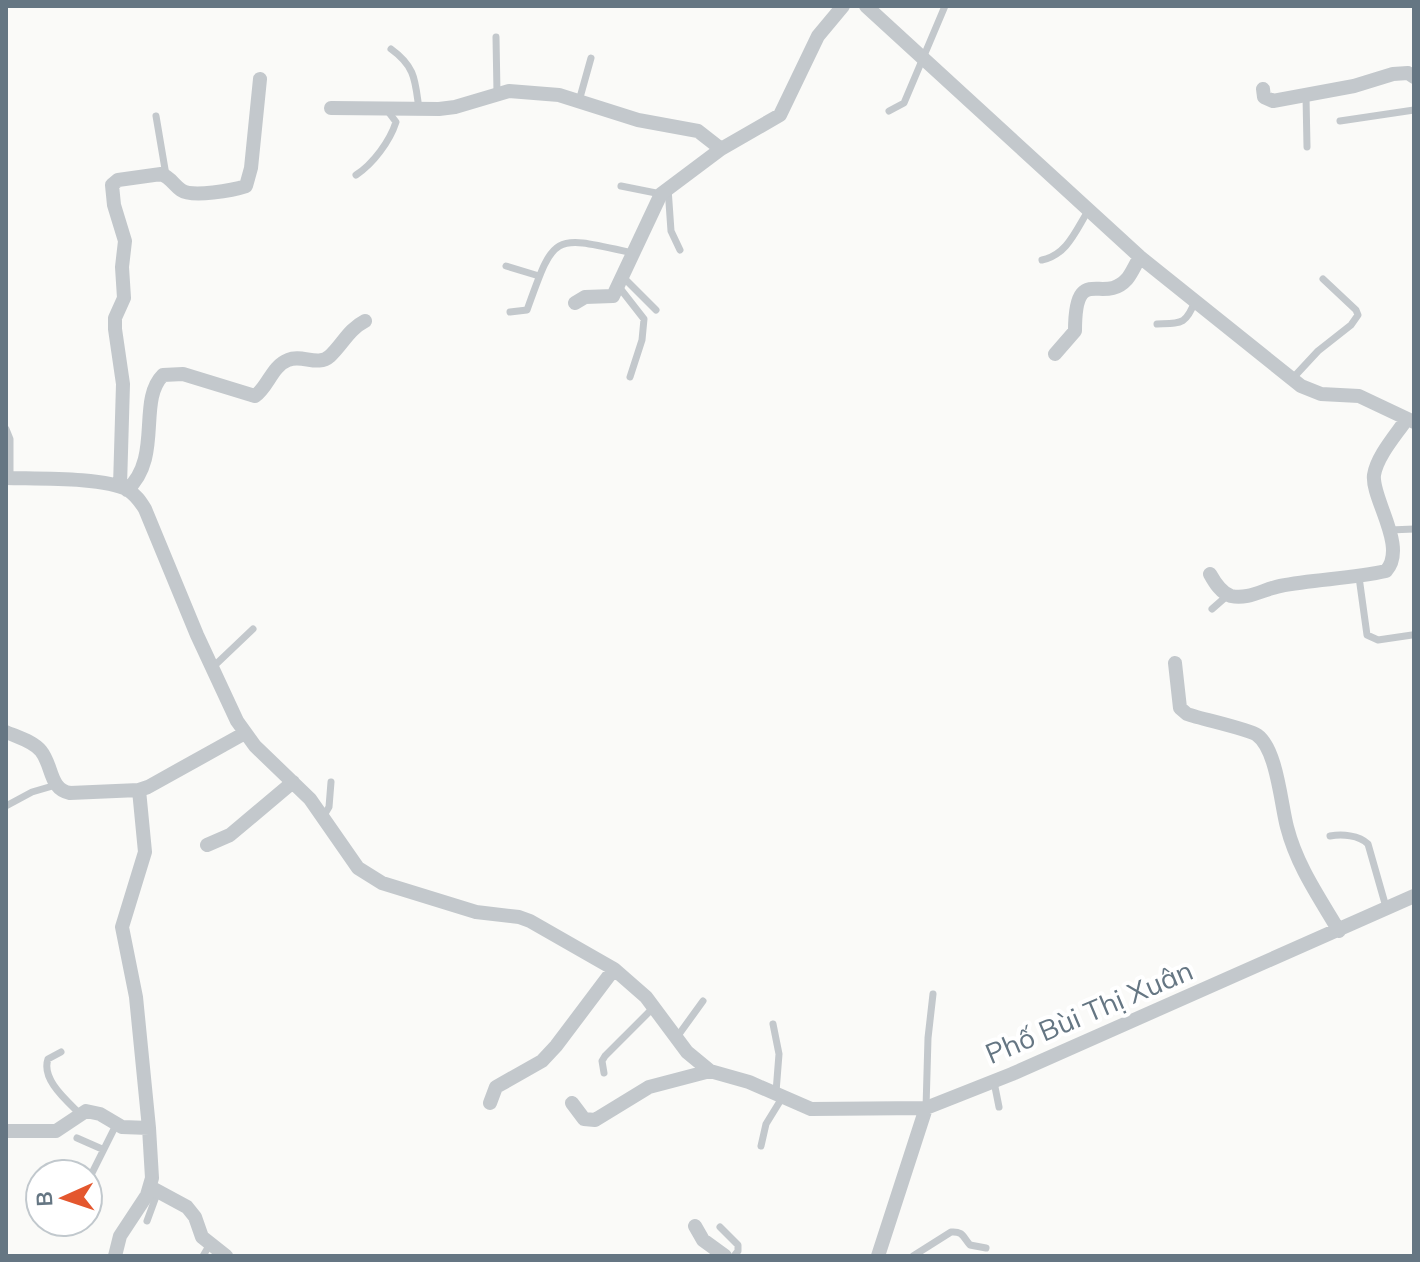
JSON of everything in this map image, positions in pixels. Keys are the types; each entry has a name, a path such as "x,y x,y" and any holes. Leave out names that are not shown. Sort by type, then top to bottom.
{"street":[{"path":"575,303 585,297 610,298 621,282 664,190 721,149 780,115 818,36 843,6"},
{"path":"866,6 1140,257 1292,379 1310,391 1359,396 1410,421 1376,467 1374,476 1390,530 1392,564 1389,569 1359,577 1281,586 1253,595 1228,595 1210,574"},
{"path":"1263,89 1264,97 1273,101 1393,74 1408,73 1414,77"},
{"path":"123,488 123,384 115,318 124,298 125,241 111,189 118,180 166,175 180,189 193,194 246,186 251,168 260,79"},
{"path":"331,108 455,107 497,93 523,91 559,95 638,120 698,131 721,149"},
{"path":"1055,354 1075,331 1075,303 1081,294 1092,289 1115,287 1127,280 1140,257"},
{"path":"123,488 136,482 142,471 148,447 153,395 157,381 163,375 183,374 255,396 279,364 290,358 316,361 328,358 346,336 365,321"},
{"path":"8,472 108,483 123,488 138,499 145,509 212,668 245,733 310,799 347,855 370,877 476,912 530,921 614,969 655,1007 697,1062 710,1071 749,1082 811,1109 926,1108 878,1256"},
{"path":"1175,663 1180,708 1187,714 1251,732 1264,743 1283,796 1286,824 1299,861 1339,931"},
{"path":"6,732 40,750 56,785 61,791 70,793 139,790 245,733"},
{"path":"207,845 230,835 293,782"},
{"path":"115,1256 120,1236 154,1189 136,997 122,927 145,852 139,790"},
{"name":"Phố Bùi Thị Xuân","path":"926,1108 994,1082 1414,896"},
{"path":"490,1103 496,1087 542,1061 556,1046 614,969"},
{"path":"572,1103 584,1119 595,1120 649,1087 710,1071"},
{"path":"6,1131 56,1131 79,1113 94,1111 116,1125 149,1128"},
{"path":"154,1189 192,1211 207,1250 226,1256"},
{"path":"695,1226 703,1240 725,1256"}],"lane":[{"path":"889,111 904,103 945,6"},
{"path":"496,37 497,93"},
{"path":"391,49 410,67 419,109"},
{"path":"579,101 591,58"},
{"path":"1306,96 1307,147"},
{"path":"356,175 366,167 395,126 393,116 386,109"},
{"path":"1340,121 1414,110"},
{"path":"156,116 166,175"},
{"path":"621,186 664,190 671,231 680,250"},
{"path":"1042,260 1063,250 1088,211"},
{"path":"510,312 527,310 549,253 563,243 579,241 633,253"},
{"path":"506,266 539,276"},
{"path":"1292,379 1358,315 1323,279"},
{"path":"621,282 656,310"},
{"path":"621,282 644,319 642,340 630,377"},
{"path":"1157,324 1181,323 1189,317 1195,301"},
{"path":"6,429 10,439 8,472"},
{"path":"1390,530 1414,529"},
{"path":"1359,577 1367,635 1378,640 1412,635"},
{"path":"1212,609 1228,595"},
{"path":"212,668 253,629"},
{"path":"323,817 329,807 331,782"},
{"path":"6,806 32,792 56,785"},
{"path":"1330,836 1352,836 1368,844 1387,909"},
{"path":"926,1108 933,994"},
{"path":"677,1037 703,1001"},
{"path":"604,1073 602,1061 605,1056 655,1007"},
{"path":"761,1146 766,1124 779,1096 779,1054 773,1024"},
{"path":"61,1052 48,1059 46,1070 56,1088 79,1113"},
{"path":"994,1082 999,1107"},
{"path":"98,1158 116,1125"},
{"path":"77,1138 102,1149"},
{"path":"147,1221 154,1189"},
{"path":"720,1227 738,1245 734,1256"},
{"path":"913,1256 957,1231 970,1245 986,1248"}]}
